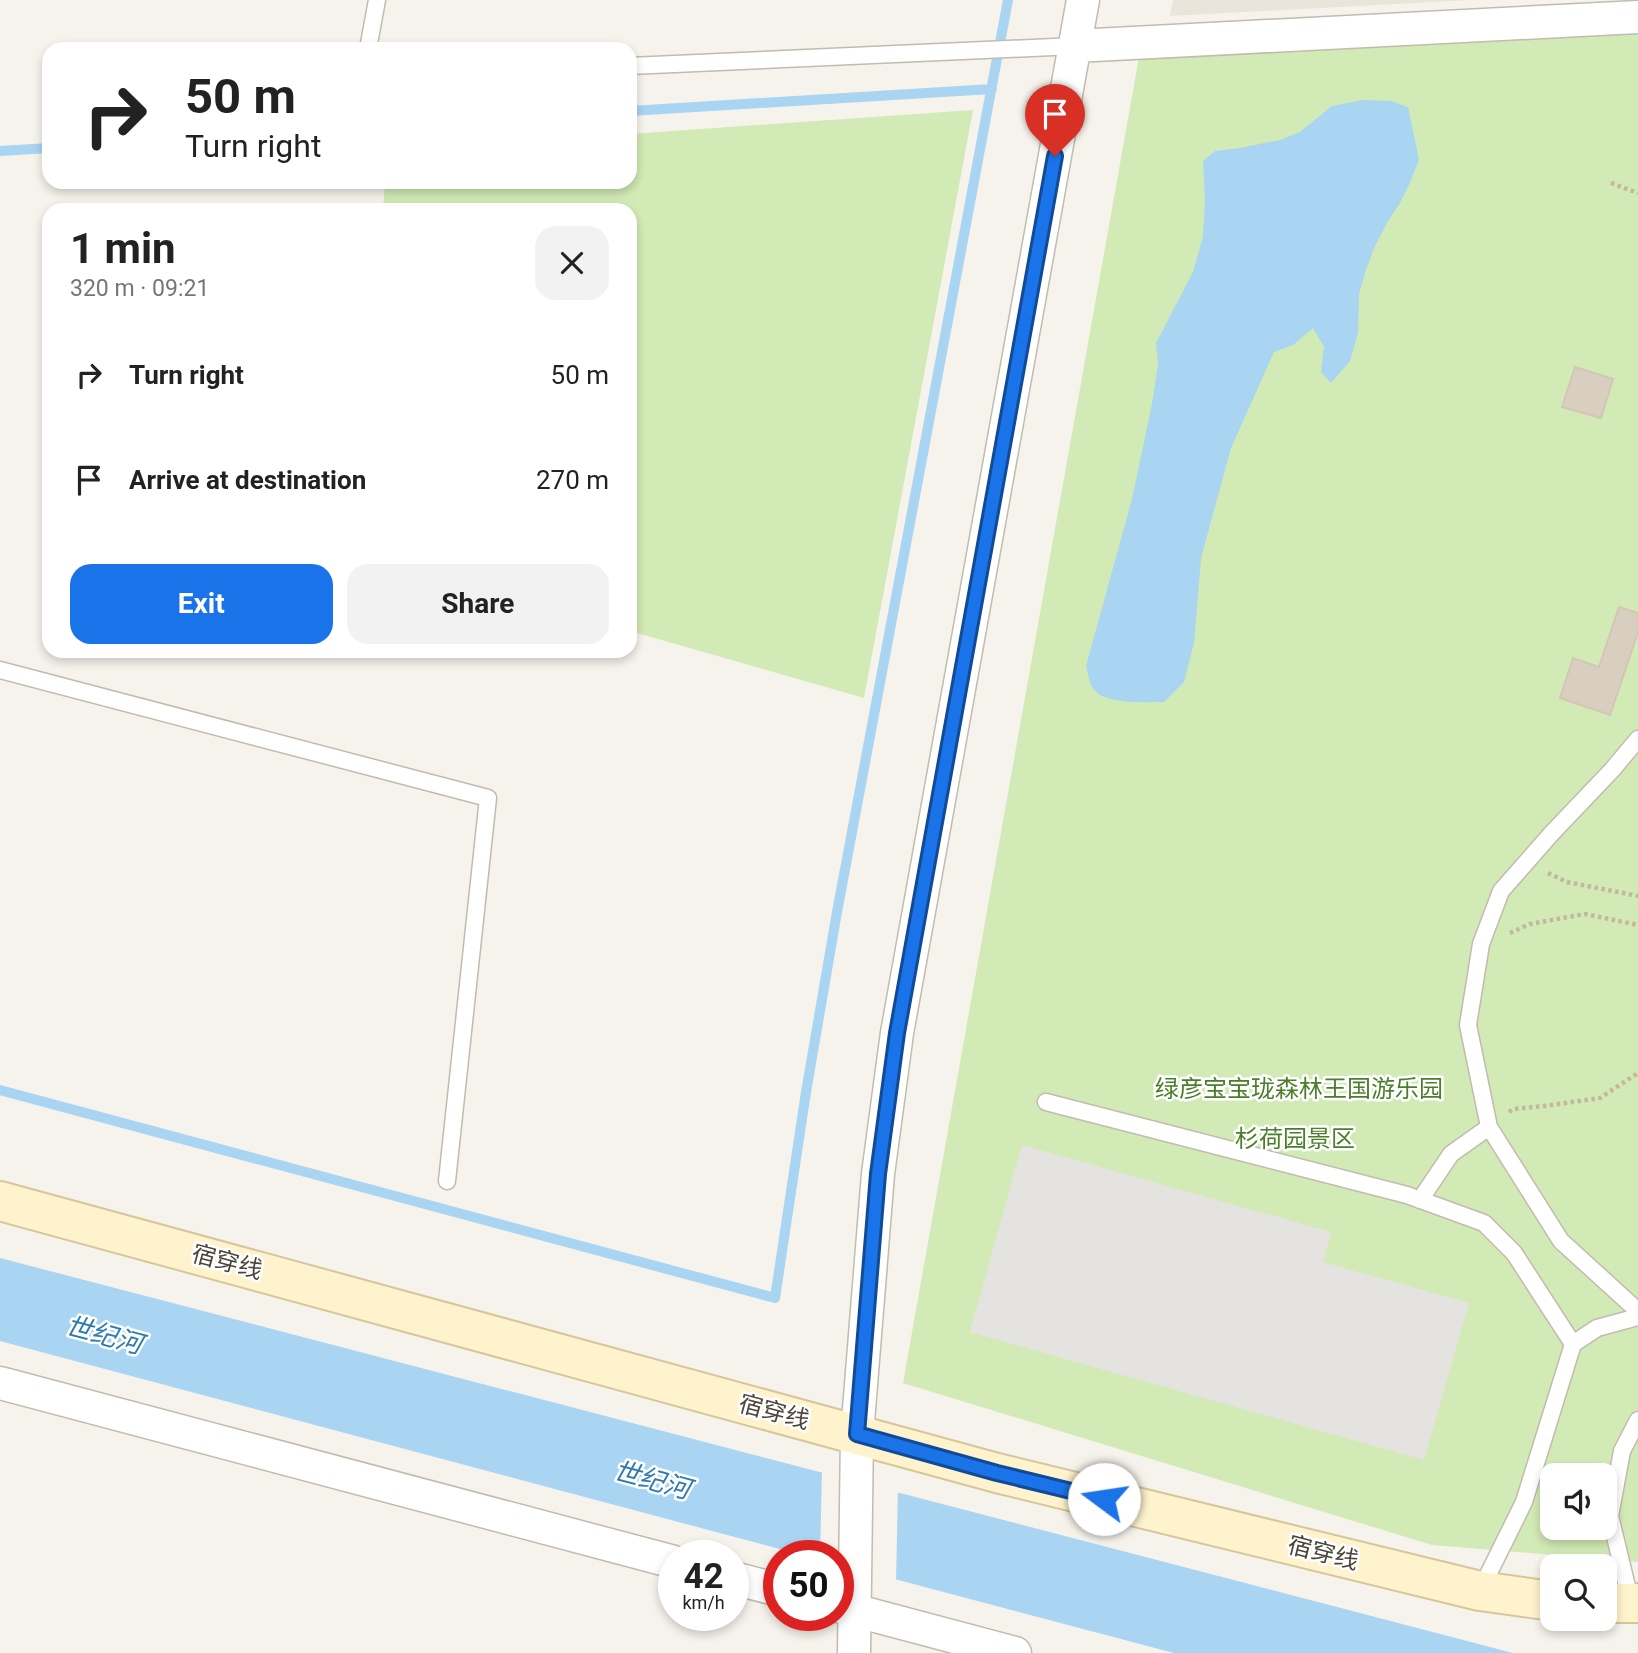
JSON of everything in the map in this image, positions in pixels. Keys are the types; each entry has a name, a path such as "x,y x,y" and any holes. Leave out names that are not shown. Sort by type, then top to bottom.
{"main road":[{"name":"宿穿线","path":"0,1201 997,1473 1480,1591 1540,1599"}],"street":[{"path":"852,1540 857,1434 878,1174 897,1033 1083,0"},
{"path":"1075,46 1638,18"},
{"path":"0,1383 658,1558"},
{"path":"854,1604 1014,1653"},
{"path":"852,1631 854,1653"}],"lane":[{"path":"369,42 377,0"},
{"path":"637,66 1075,46"},
{"path":"0,670 488,798 447,1181"},
{"path":"1638,739 1501,891 1481,944 1468,1026 1489,1127 1560,1241 1638,1311"},
{"path":"1045,1102 1407,1195 1484,1223 1514,1253 1573,1344"},
{"path":"1420,1200 1451,1154 1489,1127"},
{"path":"1480,1591 1524,1502 1573,1344 1597,1328 1638,1317"},
{"path":"1625,1603 1609,1516 1622,1451 1638,1420"}],"path":[{"path":"1611,183 1638,193"},
{"path":"1525,864 1567,882 1638,896"},
{"path":"1481,944 1530,924 1585,914 1637,923"},
{"path":"1489,1127 1513,1109 1600,1098 1638,1073"}],"shaded area":[{"path":"1173,0 1471,0 1170,16"},
{"path":"1022,1145 1331,1232 1323,1262 1469,1303 1424,1460 970,1332"}],"green space":[{"name":"杉荷园景区","path":"1638,33 1638,1562 1617,1560 1617,1554 1541,1554 1432,1545 903,1383 1139,57"},
{"path":"973,110 864,698 637,633 637,203 384,203 384,189 637,189 637,134"}],"water":[{"path":"1363,100 1390,101 1408,107 1419,160 1400,203 1374,248 1366,270 1359,294 1358,333 1350,361 1331,383 1321,372 1324,347 1313,328 1293,345 1274,352 1231,448 1201,558 1194,643 1184,682 1164,702 1125,701 1106,697 1092,686 1086,666 1132,499 1158,365 1156,343 1193,272 1203,237 1203,161 1215,151 1280,140 1300,132 1332,106"},
{"name":"世纪河","path":"0,1258 1513,1653 1174,1653 854,1568 854,1540 763,1540 763,1545 0,1341"}],"pier":[{"path":"822,1469 898,1489 896,1583 854,1572 854,1540 820,1540"}],"building":[{"path":"1575,367 1613,379 1601,418 1562,407"},
{"path":"1619,607 1638,613 1638,632 1610,715 1560,698 1573,658 1599,667"}],"waterway":[{"path":"0,1090 775,1298 837,912 1008,0"},
{"path":"637,111 992,89"},
{"path":"0,151 42,148"}],"route":[{"path":"1055,156 897,1033 878,1174 857,1434 1104,1499"}],"park label":[{"name":"绿彦宝宝珑森林王国游乐园","path":"1299,1089"}]}
